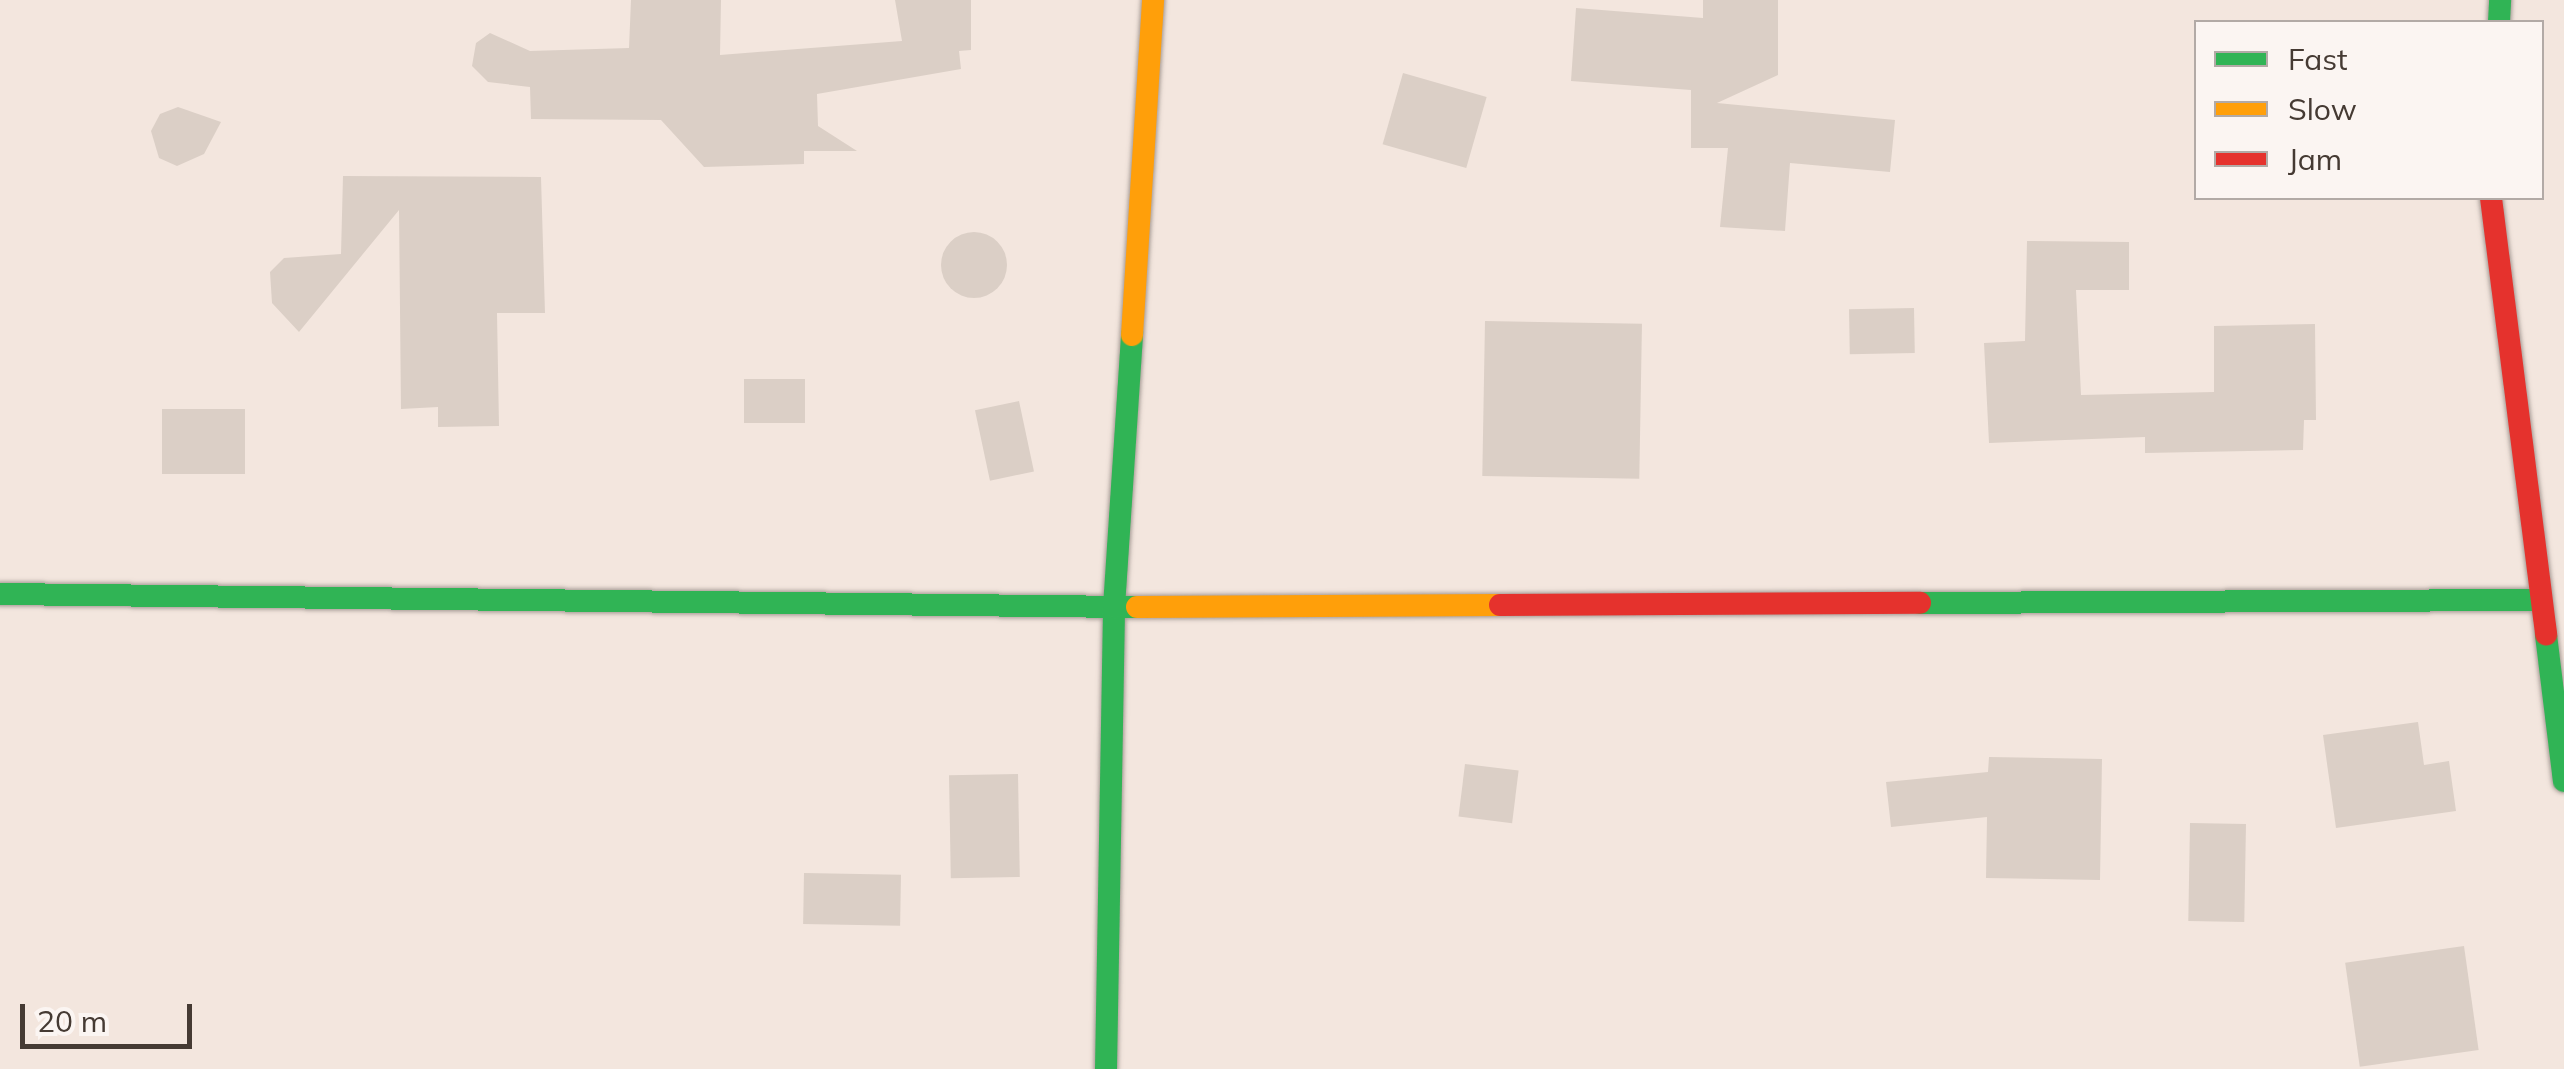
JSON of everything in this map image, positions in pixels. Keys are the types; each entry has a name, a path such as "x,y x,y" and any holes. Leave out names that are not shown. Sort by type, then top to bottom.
{"street":[{"path":"1106,1069 1114,607 1153,0"},
{"path":"2491,200 2538,600 2564,782"},
{"path":"0,594 1114,607 2538,600"}],"building":[{"path":"631,0 721,0 720,55 902,41 895,0 971,0 971,50 959,51 961,69 817,94 818,126 857,151 804,151 804,164 704,167 661,120 531,119 530,87 488,82 472,66 476,43 490,33 530,51 629,48"},
{"path":"1703,0 1778,0 1778,75 1717,103 1895,120 1890,172 1790,163 1785,231 1720,227 1728,148 1691,148 1691,90 1571,81 1576,8 1703,18"},
{"path":"1403,73 1487,97 1466,168 1383,144"},
{"path":"178,107 221,122 204,154 177,166 159,158 151,131 160,114"},
{"path":"343,176 541,177 545,313 497,313 499,426 438,427 438,407 401,409 399,210 299,332 272,303 270,272 284,258 341,254"},
{"path":"974,232 998,241 1007,265 998,289 974,298 950,289 941,265 950,241"},
{"path":"2027,241 2129,242 2129,290 2076,290 2081,395 2214,392 2214,326 2315,324 2316,420 2304,420 2303,450 2145,453 2145,437 1989,443 1984,343 2025,341"},
{"path":"1914,308 1915,353 1850,354 1849,309"},
{"path":"1485,321 1642,324 1639,479 1482,476"},
{"path":"744,379 805,379 805,423 744,423"},
{"path":"1019,401 1034,471 990,481 975,410"},
{"path":"162,409 245,409 245,474 162,474"},
{"path":"2418,722 2424,765 2449,761 2456,811 2336,828 2323,735"},
{"path":"1989,757 2102,759 2100,880 1986,878 1987,817 1891,827 1886,782 1988,772"},
{"path":"1465,764 1519,771 1512,823 1459,817"},
{"path":"1018,774 1020,877 951,878 949,775"},
{"path":"2190,823 2246,824 2244,922 2188,921"},
{"path":"804,873 901,875 900,926 803,924"},
{"path":"2464,946 2479,1050 2360,1067 2345,963"}],"traffic: fast":[{"path":"2499,20 2500,0"},
{"path":"1106,1069 1114,607 1132,335"},
{"path":"0,594 1137,607"},
{"path":"1920,603 2539,600"},
{"path":"2546,635 2564,781"}],"traffic: slow":[{"path":"1132,335 1153,0"},
{"path":"1137,607 1500,605"}],"traffic: jam":[{"path":"2491,200 2546,635"},
{"path":"1500,605 1920,603"}]}
